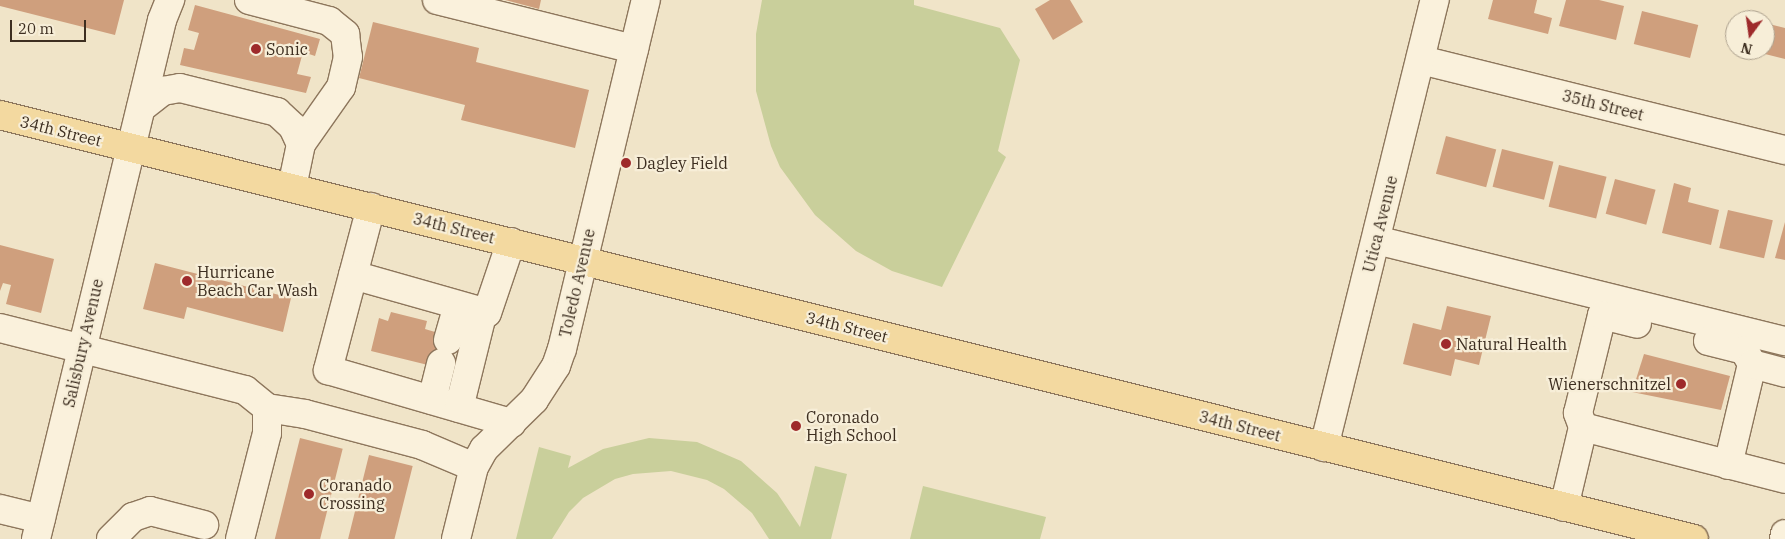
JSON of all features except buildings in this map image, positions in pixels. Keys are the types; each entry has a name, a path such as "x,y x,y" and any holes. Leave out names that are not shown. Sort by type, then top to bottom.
{"main road":[{"name":"34th Street","path":"0,115 1694,539"}],"street":[{"name":"Salisbury Avenue","path":"39,534 130,148 162,20 170,0"},
{"path":"249,0 329,21 345,34 348,56 341,87 301,144 292,187"},
{"path":"438,0 634,49"},
{"name":"Toledo Avenue","path":"456,539 474,467 484,449 534,400 556,366 646,0"},
{"name":"Utica Avenue","path":"1324,447 1435,0"},
{"name":"35th Street","path":"1421,60 1785,150"},
{"path":"141,108 163,91 180,88 277,112 294,127 301,144"},
{"path":"372,207 328,370 511,424"},
{"path":"1376,240 1785,341"},
{"path":"353,276 487,313 511,242"},
{"path":"432,400 445,352 470,308"},
{"path":"460,408 470,308"},
{"path":"1564,507 1583,427 1578,413 1602,315 1744,350 1752,364 1728,465"},
{"path":"0,328 245,390 267,408 305,414 422,445 474,467"},
{"path":"1752,364 1785,373"},
{"path":"240,539 267,433 267,408"},
{"path":"1583,427 1785,479"},
{"path":"0,509 39,534"},
{"path":"111,539 133,517 150,511 204,524"},
{"path":"1784,539 1785,534"}],"green space":[{"path":"762,0 914,0 914,5 1000,28 1020,60 998,151 1006,157 942,287 892,271 856,251 815,215 780,167 771,146 756,91 756,34"},
{"path":"649,438 697,442 741,461 777,493 800,527 815,466 847,474 831,539 769,539 752,513 724,489 707,480 671,471 633,474 615,479 583,498 569,512 552,539 516,539 539,447 571,456 568,468 603,449"},
{"path":"923,486 1046,517 1040,539 910,539"}],"place":[{"name":"Sonic","path":"256,49"},
{"name":"Dagley Field","path":"626,163"},
{"name":"Hurricane Beach Car Wash","path":"187,281"},
{"name":"Natural Health","path":"1446,344"},
{"name":"Wienerschnitzel","path":"1681,384"},
{"name":"Coronado High School","path":"796,426"},
{"name":"Coranado Crossing","path":"309,494"}]}
